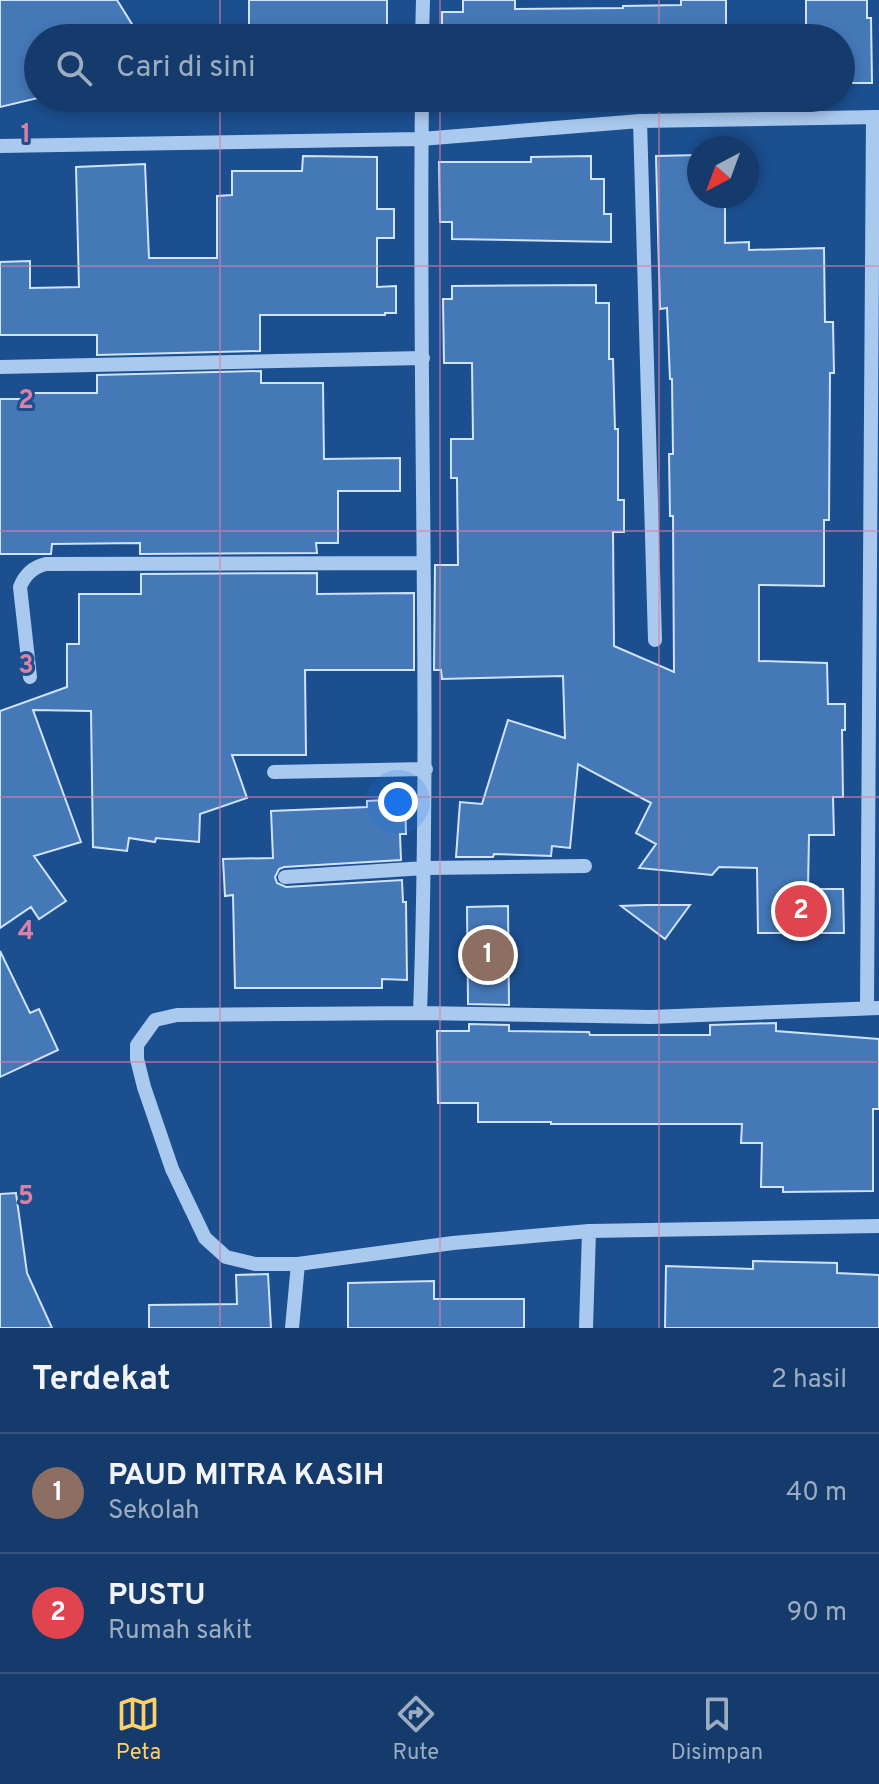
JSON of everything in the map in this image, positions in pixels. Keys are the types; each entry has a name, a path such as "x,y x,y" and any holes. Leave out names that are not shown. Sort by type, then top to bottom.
{"street":[{"path":"422,24 423,0"},
{"path":"420,1013 426,769 422,112"},
{"path":"0,146 421,139 640,121 876,117 873,1008 651,1017 420,1013 177,1015 155,1020 137,1045 137,1059 172,1169 205,1238 226,1257 255,1264 298,1264 453,1243 589,1231 879,1226"},
{"path":"640,121 655,640"},
{"path":"0,367 423,358"},
{"path":"30,677 20,587 36,566 423,563"},
{"path":"274,772 426,769"},
{"path":"285,877 425,868 585,866"},
{"path":"586,1328 589,1231"},
{"path":"292,1328 298,1264"}],"building":[{"path":"0,0 117,0 132,24 24,24 24,101 0,107"},
{"path":"249,0 387,0 387,24 249,24"},
{"path":"463,0 515,0 515,9 623,8 681,5 681,0 726,0 726,24 442,24 442,12 463,12"},
{"path":"806,0 867,0 867,18 871,18 872,83 855,83 855,24 806,24"},
{"path":"687,155 687,208 725,208 725,243 749,242 749,250 824,248 825,322 833,322 834,373 830,373 829,520 824,520 824,586 759,585 759,661 827,663 828,704 845,704 845,730 842,730 843,797 833,797 834,835 809,835 808,889 843,889 844,933 758,933 757,868 719,867 712,875 639,868 656,844 636,833 651,803 578,764 570,848 552,846 551,856 494,854 493,857 456,857 460,802 482,804 508,720 565,738 563,676 442,679 441,670 434,670 435,565 458,565 457,478 451,478 451,439 473,439 472,363 444,363 443,299 452,299 452,286 596,285 596,303 609,303 609,359 613,359 615,429 618,429 618,500 624,500 624,532 613,532 614,646 674,672 673,516 670,516 669,454 673,454 672,379 667,308 660,309 656,156"},
{"path":"303,156 377,157 377,209 394,209 394,238 377,238 377,287 396,286 396,313 260,315 260,351 97,355 97,335 0,335 0,262 30,261 30,288 79,287 76,167 145,164 149,258 217,258 217,196 232,195 232,171 302,171"},
{"path":"591,156 591,179 604,179 604,214 611,214 611,242 452,239 452,222 440,222 439,162 531,162 531,157"},
{"path":"261,371 261,383 323,383 324,459 400,458 400,491 338,491 338,543 316,543 317,553 140,554 140,543 52,544 51,554 0,554 0,399 27,399 26,393 97,393 97,375"},
{"path":"317,573 317,594 414,593 414,670 305,670 306,755 232,755 247,798 200,814 199,842 156,838 155,842 129,838 127,851 93,847 91,711 33,710 81,842 34,856 66,901 39,919 31,907 0,928 0,711 67,687 67,644 79,644 79,594 141,594 141,574"},
{"path":"405,799 406,834 400,834 401,860 284,867 275,877 277,883 286,887 402,880 403,902 406,902 407,980 382,979 382,988 235,988 233,895 225,896 223,859 273,858 271,811 367,807 367,801"},
{"path":"647,905 690,905 665,939 621,906"},
{"path":"508,906 509,1005 468,1004 467,907"},
{"path":"0,951 30,1013 39,1009 58,1050 0,1077"},
{"path":"776,1023 776,1031 879,1039 879,1109 873,1109 873,1191 783,1192 783,1187 761,1187 762,1143 741,1143 742,1124 478,1122 478,1103 438,1103 437,1031 469,1031 469,1024 509,1025 509,1031 589,1032 590,1035 710,1035 710,1025"},
{"path":"16,1193 27,1273 52,1328 0,1328 0,1194"},
{"path":"753,1261 837,1263 837,1273 879,1275 879,1328 665,1328 666,1266 753,1269"},
{"path":"268,1274 271,1328 149,1328 149,1305 237,1304 236,1275"},
{"path":"434,1281 434,1299 524,1299 524,1328 348,1328 348,1283"}],"place":[{"name":"PUSTU","path":"801,911"},
{"name":"PAUD MITRA KASIH","path":"488,955"}]}
